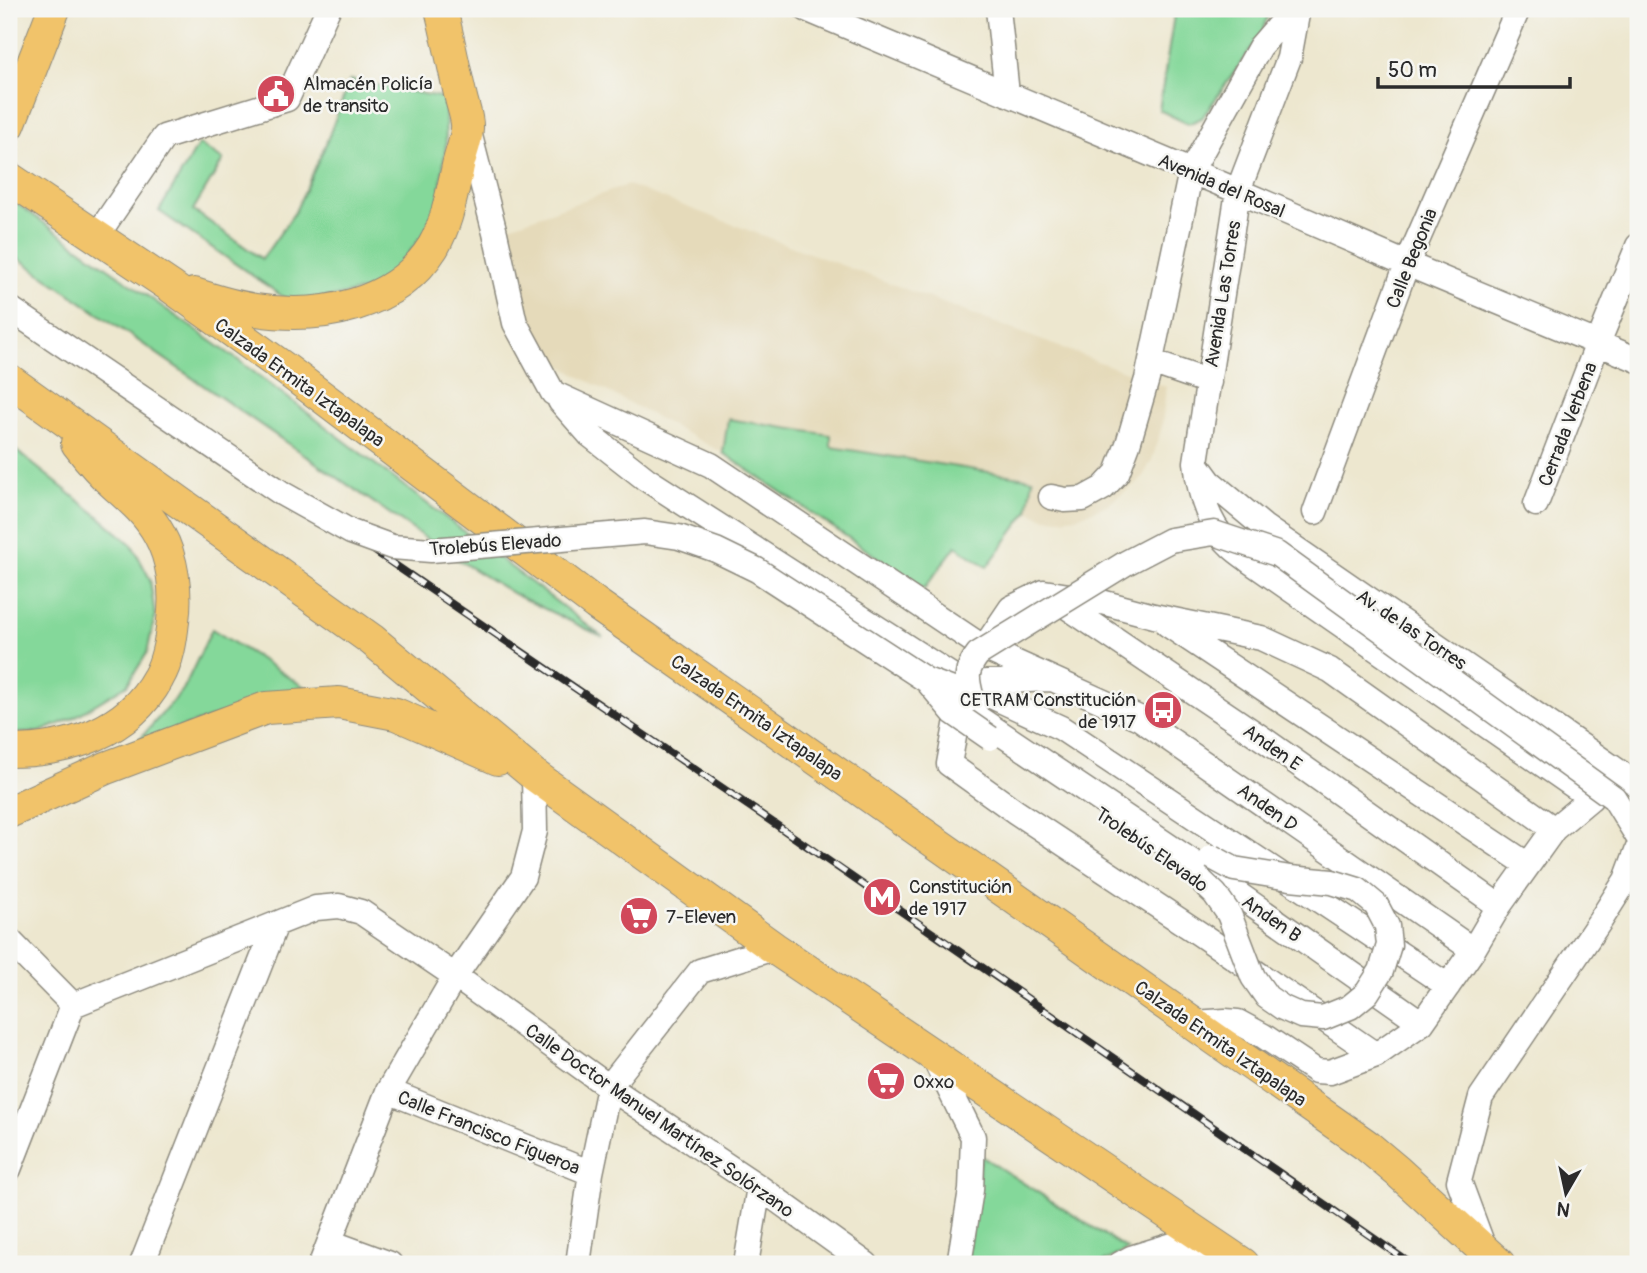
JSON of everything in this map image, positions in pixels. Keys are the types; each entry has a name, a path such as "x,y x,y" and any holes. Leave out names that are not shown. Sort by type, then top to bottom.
{"main road":[{"path":"170,286 236,306 260,310 323,311 360,303 377,296 408,275 433,246 445,220 467,128 441,9"},
{"path":"9,125 56,14"},
{"name":"Calzada Ermita Iztapalapa","path":"9,178 170,286 288,371 596,604 1366,1145 1492,1258"},
{"path":"9,380 372,640 534,775 774,948 1243,1264"},
{"path":"10,751 64,747 117,723 147,694 159,677 172,635 174,590 167,551 159,534 148,516 83,452 57,413"},
{"path":"9,812 106,768 266,708 278,707 339,703 396,714 534,775"}],"street":[{"path":"96,237 164,137 287,99 328,9"},
{"name":"Avenida del Rosal","path":"806,9 1638,360"},
{"path":"998,9 1007,94"},
{"name":"Avenida Las Torres","path":"1051,498 1083,499 1103,488 1117,473 1149,371 1191,171 1260,47 1279,25 1298,9"},
{"name":"Avenida Las Torres","path":"1298,9 1289,58 1238,191 1196,462 1205,507 1228,544 1251,562 1591,798"},
{"name":"Calle Begonia","path":"1315,512 1407,264 1518,9"},
{"path":"467,128 515,323 553,393 590,435 646,480 968,691 1061,728 1448,986"},
{"name":"Cerrada Verbena","path":"1536,504 1638,246"},
{"name":"Trolebús Elevado","path":"9,309 260,479 351,533 392,547 431,550 645,532 680,537 716,550 757,570 926,680 966,695 968,691 1234,870 1332,882 1358,890 1376,905 1387,926 1389,945 1381,971 1367,993 1350,1007 1323,1018 1301,1016 1267,997 1253,977 1229,914 1215,894 1198,878 954,713 926,680"},
{"path":"1149,371 1209,382"},
{"name":"Anden D","path":"553,393 711,465 984,648 1139,718 1473,950"},
{"name":"Av. de las Torres","path":"1196,462 1210,482 1263,526 1638,785"},
{"path":"1376,1055 949,764 968,691 969,666 978,654 1126,563 1170,540 1214,533 1277,554 1614,797 1638,837"},
{"path":"984,648 1010,608 1044,592 1094,600 1154,616 1261,638 1329,670 1554,829"},
{"name":"Anden E","path":"1044,592 1266,741 1499,906"},
{"path":"1154,616 1528,865"},
{"path":"968,691 1054,679"},
{"name":"Anden B","path":"968,691 978,718 1191,861 1422,1023"},
{"path":"1193,1023 1238,1022 1316,1071 1330,1072 1376,1055 1422,1023 1473,950 1499,906 1554,829 1591,798 1612,767"},
{"path":"390,1264 326,1253 388,1091 455,976 523,877 535,831 534,775"},
{"path":"1492,1258 1459,1181 1481,1097 1626,880 1638,848"},
{"name":"Calle Doctor Manuel Martínez Solórzano","path":"73,1005 316,908 339,906 361,912 609,1087 760,1187 866,1264"},
{"path":"142,1264 276,923"},
{"path":"9,940 73,1005 9,1169"},
{"path":"578,1264 591,1173 609,1087 700,971 774,948"},
{"path":"933,1056 974,1137 971,1190 958,1264"},
{"name":"Calle Francisco Figueroa","path":"388,1091 591,1173"},
{"path":"746,1264 760,1187"},
{"path":"1120,1264 1173,1245 1216,1248"}],"shaded area":[{"path":"628,185 1166,387 1162,426 1152,460 1142,478 1107,505 1090,512 1060,519 1044,518 1028,511 987,567 956,546 924,589 723,453 573,373 544,349 529,315 510,226"}],"green space":[{"path":"1175,9 1270,9 1262,33 1202,118 1188,124 1159,110"},
{"path":"350,80 445,98 446,144 439,200 431,226 382,286 295,305 159,211 199,144 223,160 193,210 262,259 295,212 325,146"},
{"path":"9,198 238,360 603,637 514,594 447,553 9,252"},
{"path":"728,419 831,435 831,447 1033,479 1028,511 987,567 956,546 924,589 723,453"},
{"path":"9,445 132,545 150,579 155,616 147,653 127,685 73,718 40,732 9,734"},
{"path":"212,629 306,688 138,741 183,690"},
{"path":"981,1156 1128,1250 1099,1264 966,1264"}],"railway":[{"path":"226,447 1411,1264"}],"place":[{"name":"Almacén Policía de transito","path":"276,94"},
{"name":"CETRAM Constitución de 1917","path":"1163,710"},
{"name":"Constitución de 1917","path":"882,897"},
{"name":"7-Eleven","path":"639,916"},
{"name":"Oxxo","path":"886,1081"}]}
